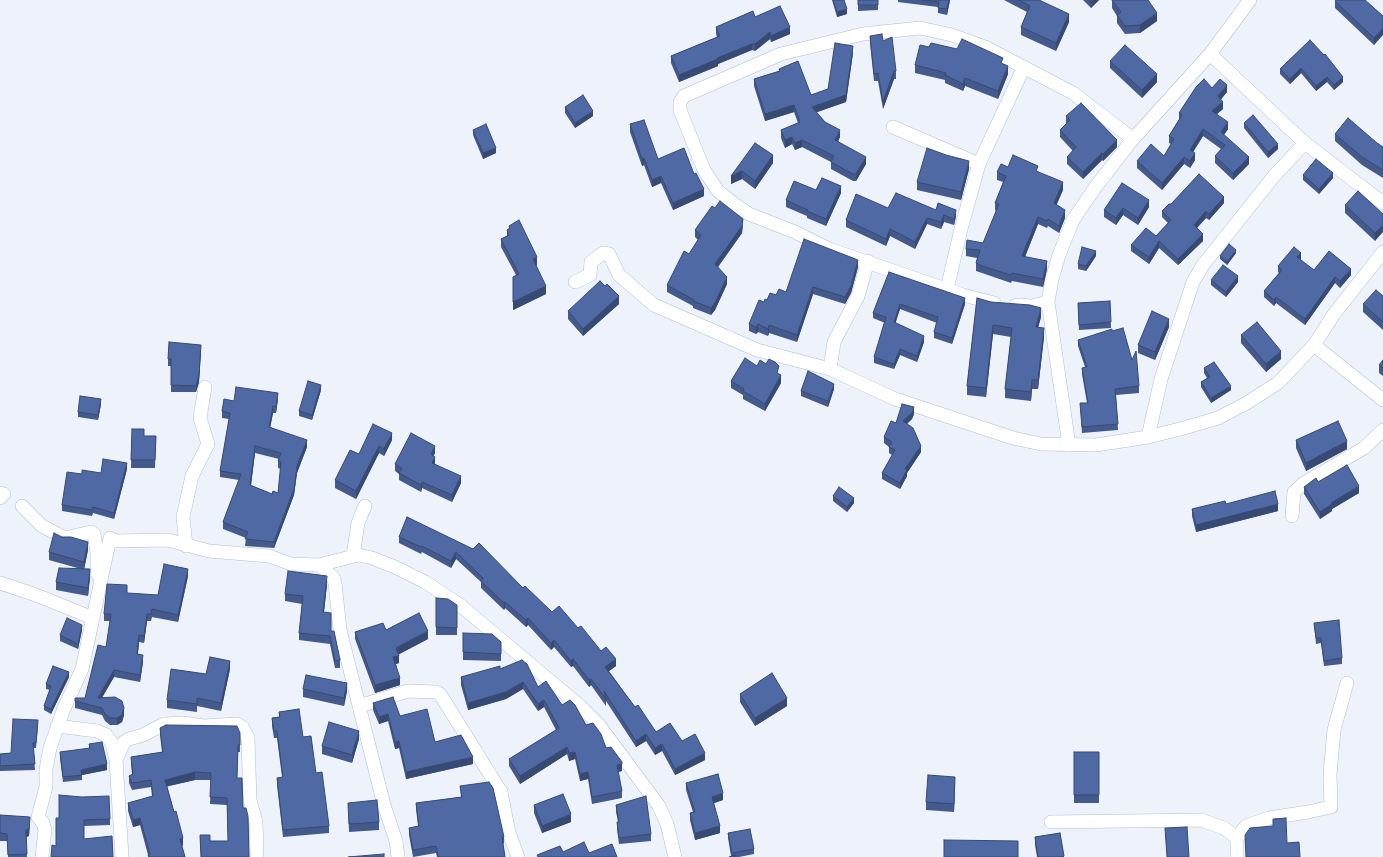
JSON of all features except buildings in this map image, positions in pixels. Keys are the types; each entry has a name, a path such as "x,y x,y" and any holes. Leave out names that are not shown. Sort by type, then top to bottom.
{"street":[{"path":"1069,446 1048,302 1052,279 1059,256 1073,220 1097,185 1133,139 1210,54 1250,0"},
{"path":"1048,302 1032,306 992,303 829,249 795,232 749,214 733,204 718,191 704,170 680,110 680,102 684,96 781,54 863,34 920,28 952,35 985,47 1024,67 1073,93 1133,139"},
{"path":"1210,54 1305,143 1383,203"},
{"path":"947,289 961,229 979,164 1024,67"},
{"path":"893,127 979,164"},
{"path":"1148,437 1161,379 1193,282 1203,265 1231,229 1274,176 1305,143"},
{"path":"575,282 590,275 591,262 602,253 609,254 619,275 654,306 757,350 830,369 895,399 1013,438 1041,444 1069,446 1096,445 1148,437 1218,418 1245,404 1278,383 1314,345 1334,314 1383,252"},
{"path":"830,369 834,342 858,296 868,261"},
{"path":"1314,345 1383,400"},
{"path":"186,546 183,517 192,476 208,444 200,418 205,387"},
{"path":"1292,516 1294,492 1304,483 1364,448 1383,430"},
{"path":"0,493 4,494 0,498"},
{"path":"22,506 42,526 65,538 91,532 94,534 97,553 97,568 93,613"},
{"path":"353,556 358,523 365,506"},
{"path":"42,857 45,830 43,823 38,817 46,787 46,769 50,748 57,726 82,669 110,538 116,541 168,540 209,551 269,556 290,564 318,565 353,556 372,558 396,567 425,582 454,601 580,706 599,725 658,806 667,824 675,857"},
{"path":"337,561 333,577 338,596 340,630 384,805 396,842 398,857"},
{"path":"318,565 333,577"},
{"path":"0,583 81,612 93,613"},
{"path":"1237,857 1237,838 1246,826 1269,818 1331,807 1330,774 1334,730 1347,683"},
{"path":"359,706 408,691 436,692 440,694 501,792 509,833 518,857"},
{"path":"116,760 124,742 143,735 164,724 183,723 204,726 237,724 244,728 248,738 250,800 256,822 257,857"},
{"path":"57,726 97,731 106,735 112,743 116,760 122,857"},
{"path":"1050,822 1200,820 1224,828 1237,838"}]}
